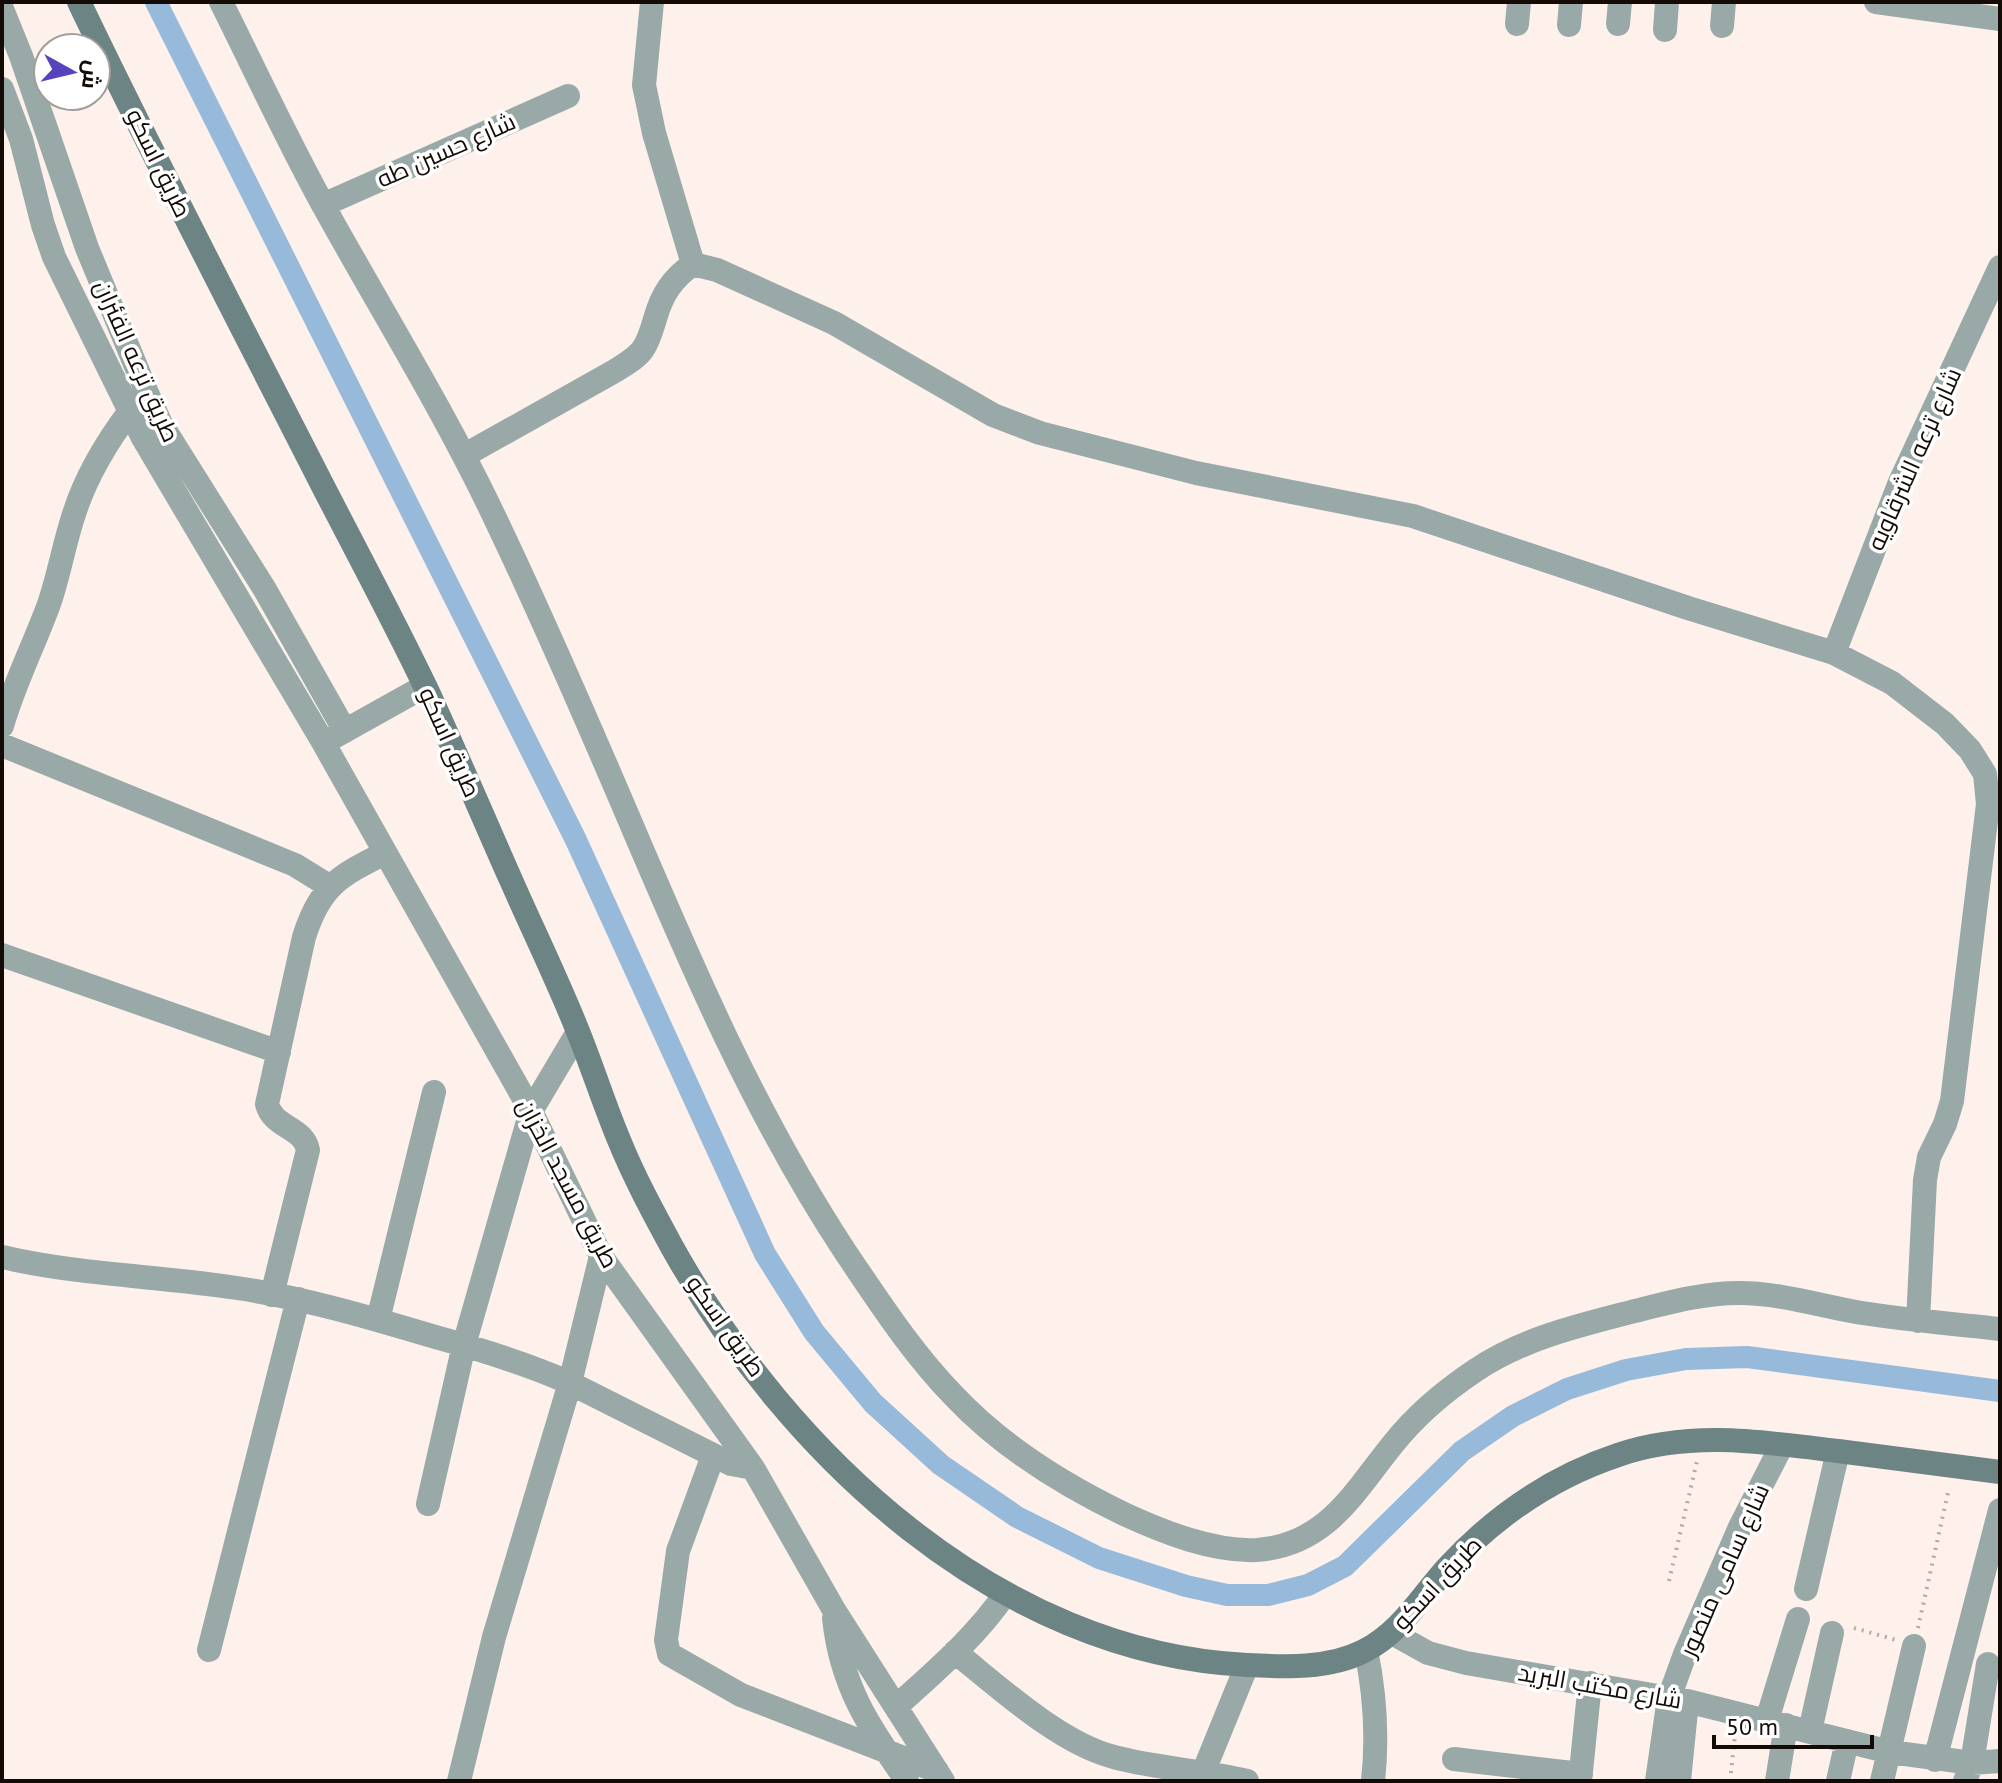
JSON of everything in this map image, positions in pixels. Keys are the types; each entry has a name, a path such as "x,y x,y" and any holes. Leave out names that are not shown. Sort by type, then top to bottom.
{"street":[{"name":"طريق اسكو","path":"79,2 425,686 578,1032 620,1143 674,1251 741,1352 778,1399 861,1486 954,1563 1050,1617 1122,1643 1197,1660 1247,1665 1324,1664 1366,1650 1392,1633 1471,1543 1504,1515 1579,1470 1619,1454 1661,1443 1703,1439 1838,1451 2000,1472"},
{"path":"221,2 323,205 465,455 554,642 716,1016 800,1179 909,1345 958,1401 1015,1451 1078,1492 1146,1525 1235,1550 1262,1550 1288,1544 1313,1533 1334,1517 1362,1487 1395,1441 1435,1401 1480,1367 1530,1341 1637,1310 1716,1294 1770,1295 1918,1321 2000,1329"},
{"path":"652,2 644,85 658,148 693,264"},
{"path":"1665,30 1667,2"},
{"path":"1876,2 2000,19"},
{"name":"طريق ترعه الفئران","path":"2,9 87,248 151,403 178,453 264,588 334,737"},
{"name":"طريق ترعه الفئران","path":"2,89 21,139 54,257 130,411 184,511 334,737"},
{"name":"شارع حسين طه","path":"323,205 568,96"},
{"path":"465,455 635,357 644,348 651,333 663,294 672,281 693,264"},
{"path":"693,264 717,270 834,323 993,415 1040,433 1196,473 1413,516 1659,599 1834,653 1892,683 1945,724 1970,750 1985,774 1988,804 1952,1101 1929,1157 1925,1180 1918,1321"},
{"name":"شارع ترعه الشرقاويه","path":"1834,653 1900,482 2000,267"},
{"path":"2,726 10,697 49,604 84,485 104,447 130,411"},
{"path":"334,737 425,686"},
{"name":"طريق مسجد الخزان","path":"334,737 385,853 531,1111 601,1256 753,1468 834,1610 940,1776"},
{"path":"2,745 295,865 329,886"},
{"path":"272,1295 308,1150 303,1137 273,1118 269,1112 268,1096 304,937 311,915 329,886 385,853"},
{"path":"2,955 279,1052"},
{"path":"428,1504 464,1345 531,1111 578,1032"},
{"path":"378,1320 434,1092"},
{"path":"459,1781 494,1637 570,1383 601,1256"},
{"path":"2,1257 298,1299 378,1320 520,1363 570,1383 693,1443 713,1456 731,1464 753,1468"},
{"path":"209,1650 298,1299"},
{"name":"شارع سامى منصور","path":"1678,1700 1720,1569 1782,1445"},
{"path":"1806,1589 1838,1451"},
{"path":"713,1456 678,1551 666,1640 669,1654 741,1695 940,1776"},
{"path":"1935,1760 2000,1510"},
{"path":"896,1707 955,1652 1005,1594"},
{"name":"طريق مسجد الخزان","path":"834,1610 838,1648 849,1685 871,1731 907,1781"},
{"path":"1777,1781 1776,1723 1798,1619"},
{"name":"شارع مكتب البريد","path":"1392,1633 1416,1648 1445,1658 1678,1700 1890,1752 1935,1760 1969,1772 2000,1761"},
{"path":"1810,1731 1832,1633"},
{"path":"1882,1781 1914,1646"},
{"path":"1366,1650 1374,1688 1377,1727 1373,1781"},
{"path":"955,1652 1017,1701 1069,1737 1096,1751 1121,1759 1247,1781"},
{"path":"1969,1772 1988,1664"},
{"path":"1203,1773 1247,1665"},
{"path":"1454,1759 1580,1778 1590,1683"},
{"path":"1657,1781 1678,1700"},
{"path":"1678,1700 1679,1781"},
{"path":"1838,1781 1847,1741"}],"path":[{"path":"1669,1581 1703,1439"},
{"path":"1832,1633 1837,1625 1844,1625 1914,1646 1954,1466"},
{"path":"1730,1781 1737,1714"}],"waterway":[{"path":"156,2 575,838 765,1254 814,1332 873,1403 941,1465 1017,1517 1099,1558 1186,1586 1227,1595 1268,1595 1308,1585 1345,1566 1462,1451 1513,1416 1567,1389 1626,1370 1686,1359 1747,1357 2000,1391"}]}
